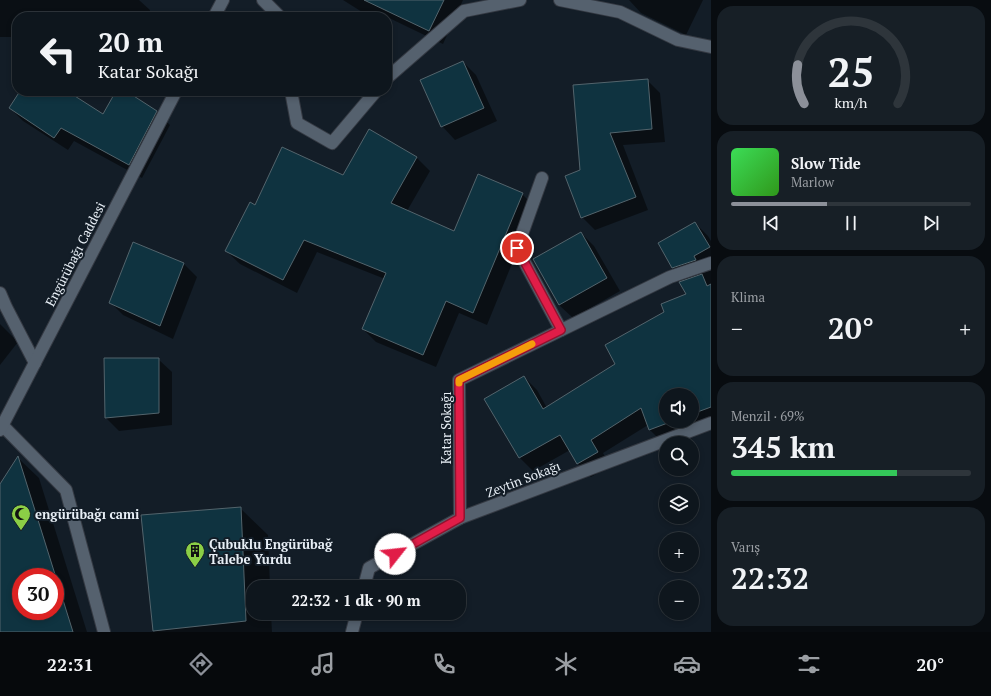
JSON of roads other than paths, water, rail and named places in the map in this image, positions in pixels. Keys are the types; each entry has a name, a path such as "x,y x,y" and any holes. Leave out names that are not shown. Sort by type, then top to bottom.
{"street":[{"path":"217,12 223,0"},
{"path":"263,0 275,12"},
{"path":"392,74 464,11 520,0"},
{"path":"560,0 609,5 620,12 678,40 711,48"},
{"name":"Engürübağı Caddesi","path":"1,428 173,96"},
{"path":"292,96 297,123 332,143 372,96"},
{"path":"542,178 517,248 561,330"},
{"name":"Katar Sokağı","path":"460,518 459,380 670,276 711,263"},
{"path":"0,294 35,363"},
{"name":"Zeytin Sokağı","path":"366,580 369,568 460,518 711,423"},
{"path":"1,428 66,490 104,632"},
{"path":"352,632 355,620"}],"place":[{"name":"engürübağı cami","path":"21,531"},
{"name":"Çubuklu Engürübağ Talebe Yurdu","path":"195,568"}]}
